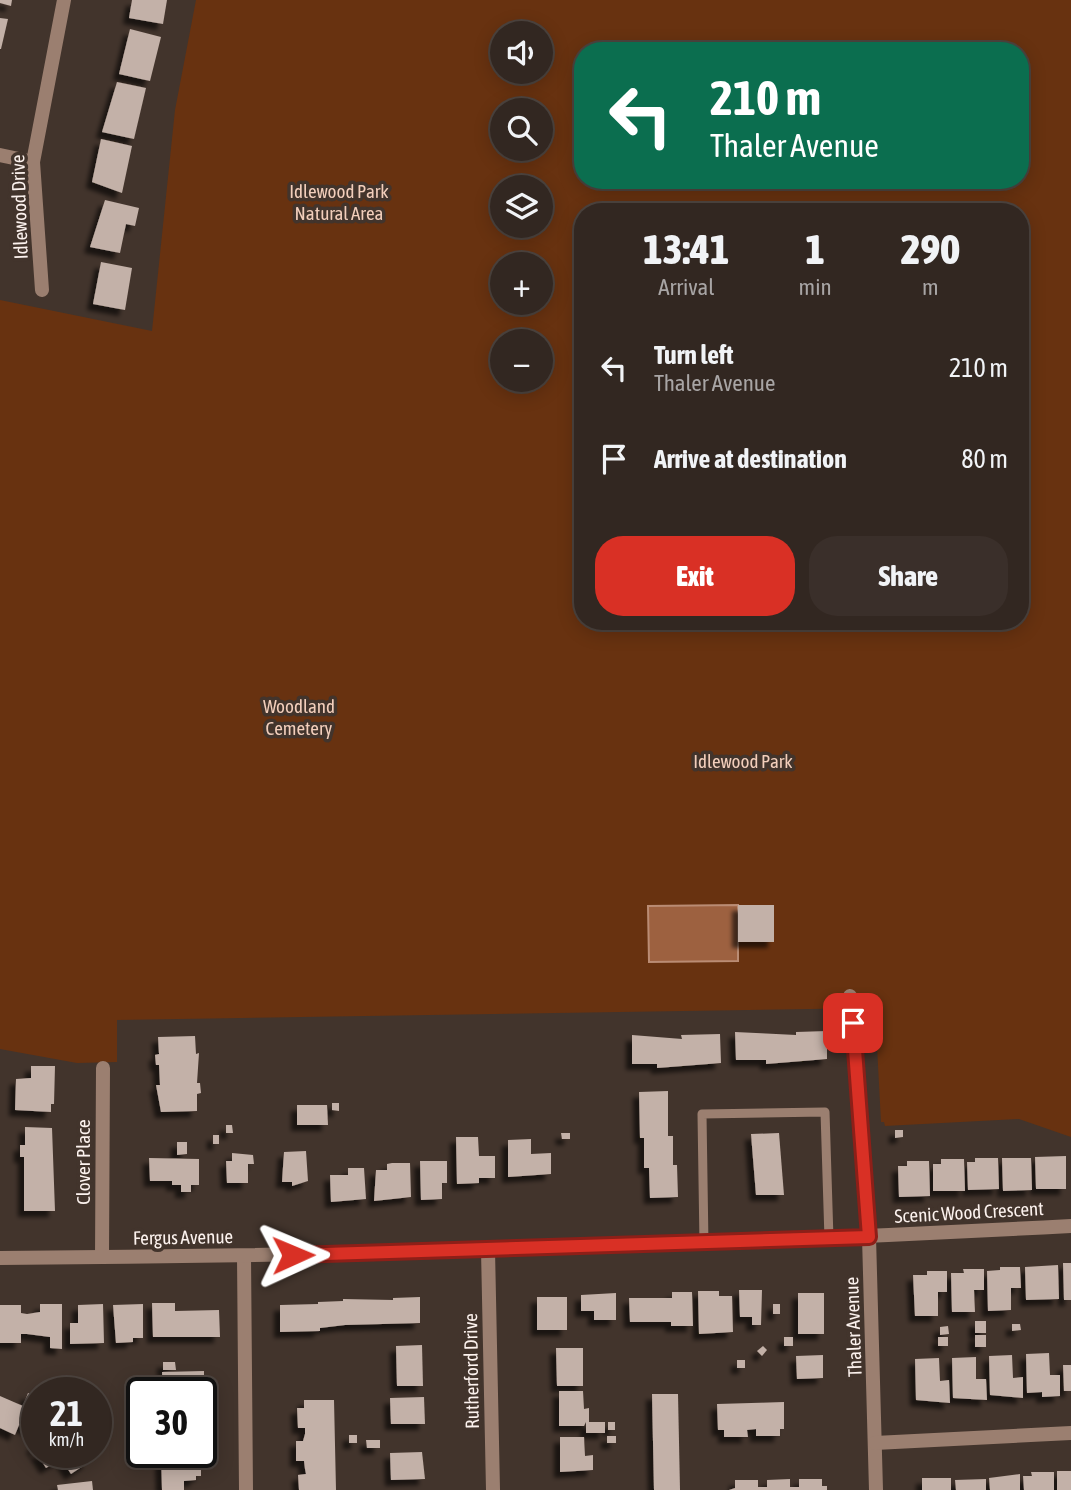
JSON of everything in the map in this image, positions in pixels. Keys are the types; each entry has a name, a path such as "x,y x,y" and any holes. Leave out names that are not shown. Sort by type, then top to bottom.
{"street":[{"name":"Idlewood Drive","path":"42,290 33,162 64,0"},
{"path":"0,155 33,162"},
{"name":"Thaler Avenue","path":"850,996 869,1237 876,1490"},
{"name":"Clover Place","path":"102,1257 103,1068"},
{"name":"Scenic Wood Crescent","path":"869,1237 1071,1226"},
{"name":"Fergus Avenue","path":"0,1258 244,1256 704,1245 869,1237"},
{"name":"Rutherford Drive","path":"488,1250 493,1490"},
{"path":"244,1256 246,1490"},
{"path":"875,1443 1071,1433"}],"lane":[{"path":"704,1245 702,1114 825,1112 830,1240"}],"green space":[{"path":"196,0 1071,0 1071,1137 1019,1119 885,1126 884,1122 881,1122 875,1008 117,1020 117,1062 77,1063 0,1049 0,300 152,331 175,110"}],"shaded area":[{"path":"738,905 738,961 649,962 648,906"}],"building":[{"path":"0,0 12,0 11,6 0,3"},
{"path":"132,0 167,0 163,24 129,18"},
{"path":"0,18 8,19 1,49 0,49"},
{"path":"130,29 161,37 150,81 119,74"},
{"path":"117,82 146,88 134,139 102,132"},
{"path":"101,139 132,146 122,193 92,182"},
{"path":"105,200 139,208 135,226 126,224 120,253 90,247"},
{"path":"101,262 132,268 125,310 93,304"},
{"path":"738,905 774,905 774,942 738,942"},
{"path":"827,1031 827,1059 766,1064 766,1060 736,1060 735,1032 796,1035 796,1032"},
{"path":"720,1034 721,1063 657,1068 657,1064 632,1064 632,1035 682,1039 681,1035"},
{"path":"195,1036 196,1054 199,1053 197,1083 200,1083 201,1093 197,1094 197,1111 161,1112 156,1085 160,1085 159,1065 156,1065 155,1055 159,1054 158,1037"},
{"path":"31,1066 55,1066 54,1104 51,1104 51,1112 15,1110 16,1079 31,1078"},
{"path":"668,1091 668,1136 673,1136 673,1165 677,1165 678,1197 650,1198 649,1168 644,1168 644,1138 640,1138 639,1092"},
{"path":"332,1103 339,1103 339,1111 332,1110"},
{"path":"297,1105 327,1105 328,1125 297,1125"},
{"path":"226,1125 232,1125 233,1133 226,1133"},
{"path":"25,1127 52,1128 55,1211 24,1211 24,1157 20,1157 20,1145 25,1145"},
{"path":"895,1130 903,1130 903,1137 895,1138"},
{"path":"561,1133 570,1133 570,1139 562,1139"},
{"path":"779,1133 784,1195 756,1195 751,1134"},
{"path":"213,1135 219,1135 219,1144 213,1144"},
{"path":"456,1137 478,1137 479,1156 495,1156 495,1178 479,1178 479,1183 457,1184"},
{"path":"531,1139 531,1154 551,1153 551,1174 508,1177 508,1140"},
{"path":"177,1142 187,1142 187,1154 177,1155"},
{"path":"306,1151 308,1181 292,1186 292,1182 282,1182 284,1152"},
{"path":"232,1153 253,1155 254,1164 248,1164 248,1183 227,1183 226,1161 232,1161"},
{"path":"1066,1156 1066,1189 1036,1189 1035,1157"},
{"path":"149,1158 199,1159 199,1185 191,1185 191,1192 181,1192 181,1185 172,1185 172,1181 150,1181"},
{"path":"975,1158 998,1158 999,1189 968,1190 967,1162 975,1162"},
{"path":"1002,1158 1031,1158 1032,1190 1003,1191"},
{"path":"941,1159 964,1159 965,1191 933,1191 933,1164 941,1164"},
{"path":"420,1161 447,1161 447,1183 442,1183 442,1199 421,1200"},
{"path":"907,1161 929,1161 930,1196 899,1197 898,1166 907,1166"},
{"path":"410,1163 411,1197 374,1201 376,1170 387,1170 387,1164"},
{"path":"348,1168 364,1168 366,1199 331,1202 330,1175 348,1175"},
{"path":"1063,1263 1071,1263 1071,1300 1064,1300"},
{"path":"1058,1265 1059,1299 1026,1300 1025,1267"},
{"path":"1000,1267 1020,1267 1021,1288 1011,1288 1011,1310 988,1311 987,1271 1000,1270"},
{"path":"963,1269 984,1269 984,1290 974,1290 975,1312 952,1312 951,1273 964,1273"},
{"path":"927,1271 947,1271 947,1292 938,1292 938,1316 915,1316 913,1275 927,1275"},
{"path":"739,1290 762,1290 761,1325 752,1325 752,1317 740,1317"},
{"path":"698,1291 719,1291 719,1296 732,1296 733,1332 699,1334"},
{"path":"672,1292 692,1292 693,1326 671,1326 671,1322 630,1322 629,1298 672,1298"},
{"path":"616,1293 616,1320 594,1320 594,1311 581,1311 581,1295"},
{"path":"798,1293 824,1293 824,1334 798,1334"},
{"path":"420,1297 420,1323 345,1325 320,1328 320,1331 280,1332 280,1305 318,1304 343,1299 393,1300"},
{"path":"537,1297 567,1297 567,1330 537,1330"},
{"path":"152,1303 175,1303 175,1311 219,1310 220,1337 153,1337"},
{"path":"40,1304 62,1304 62,1349 50,1348 50,1337 27,1334 21,1334 21,1343 0,1343 0,1305 21,1305 21,1313 27,1314 40,1312"},
{"path":"103,1304 104,1343 70,1344 70,1323 78,1323 78,1305"},
{"path":"143,1304 143,1338 133,1338 133,1342 116,1343 113,1305"},
{"path":"773,1304 780,1304 780,1314 773,1314"},
{"path":"975,1321 986,1321 986,1333 975,1333"},
{"path":"1012,1324 1020,1324 1021,1330 1012,1331"},
{"path":"948,1326 949,1334 940,1335 940,1327"},
{"path":"975,1335 986,1335 986,1347 975,1347"},
{"path":"784,1337 793,1337 793,1346 784,1346"},
{"path":"938,1337 948,1337 948,1346 938,1346"},
{"path":"422,1345 423,1386 397,1386 396,1346"},
{"path":"763,1346 767,1350 762,1356 757,1351"},
{"path":"556,1348 583,1348 583,1386 557,1386"},
{"path":"1049,1353 1050,1375 1060,1375 1060,1396 1042,1397 1042,1392 1027,1393 1026,1354"},
{"path":"823,1355 823,1378 797,1379 796,1356"},
{"path":"1012,1355 1013,1378 1023,1377 1023,1398 990,1395 989,1356"},
{"path":"976,1357 976,1379 986,1379 987,1400 953,1398 952,1358"},
{"path":"939,1358 940,1381 949,1380 950,1403 916,1400 915,1359"},
{"path":"737,1360 745,1360 745,1368 737,1368"},
{"path":"163,1362 175,1362 176,1370 163,1370"},
{"path":"1063,1365 1071,1365 1071,1391 1064,1391"},
{"path":"204,1371 204,1377 162,1377 162,1372"},
{"path":"559,1391 583,1391 584,1409 589,1408 589,1422 605,1422 605,1433 586,1433 586,1422 584,1426 559,1426"},
{"path":"652,1394 678,1394 680,1490 654,1490"},
{"path":"0,1396 21,1405 21,1426 19,1425 15,1435 0,1428"},
{"path":"424,1397 425,1424 391,1424 390,1398"},
{"path":"304,1400 334,1400 336,1490 299,1490 298,1475 306,1474 304,1461 296,1461 296,1441 303,1441 305,1428 298,1428 297,1408 304,1408"},
{"path":"784,1402 784,1429 780,1429 780,1436 756,1436 756,1429 747,1430 748,1437 724,1437 724,1430 718,1430 717,1404"},
{"path":"608,1422 615,1422 615,1430 608,1430"},
{"path":"349,1435 357,1435 357,1443 349,1443"},
{"path":"607,1436 616,1436 616,1443 607,1443"},
{"path":"560,1437 584,1437 585,1456 593,1455 593,1470 560,1472"},
{"path":"366,1440 380,1440 380,1448 367,1448"},
{"path":"422,1452 425,1479 391,1480 390,1453"},
{"path":"67,1468 80,1468 71,1474"},
{"path":"161,1468 201,1468 201,1476 196,1476 196,1480 184,1481 184,1490 162,1490"},
{"path":"1057,1471 1071,1471 1071,1490 1057,1490"},
{"path":"1031,1472 1054,1472 1054,1490 1024,1490 1023,1476 1032,1476"},
{"path":"1020,1474 1020,1490 990,1490 989,1478"},
{"path":"922,1478 951,1478 951,1490 922,1490"},
{"path":"790,1479 790,1487 799,1487 799,1479 822,1479 822,1486 827,1486 827,1490 729,1490 735,1488 735,1480 758,1480 758,1487 767,1487 767,1480"},
{"path":"986,1479 986,1490 956,1490 955,1480"},
{"path":"92,1481 93,1490 58,1490 57,1485"}],"route":[{"path":"293,1255 704,1245 869,1237 853,1023"}],"park label":[{"name":"Idlewood Park Natural Area","path":"339,202"},
{"name":"Woodland Cemetery","path":"299,717"},
{"name":"Idlewood Park","path":"743,761"}]}
